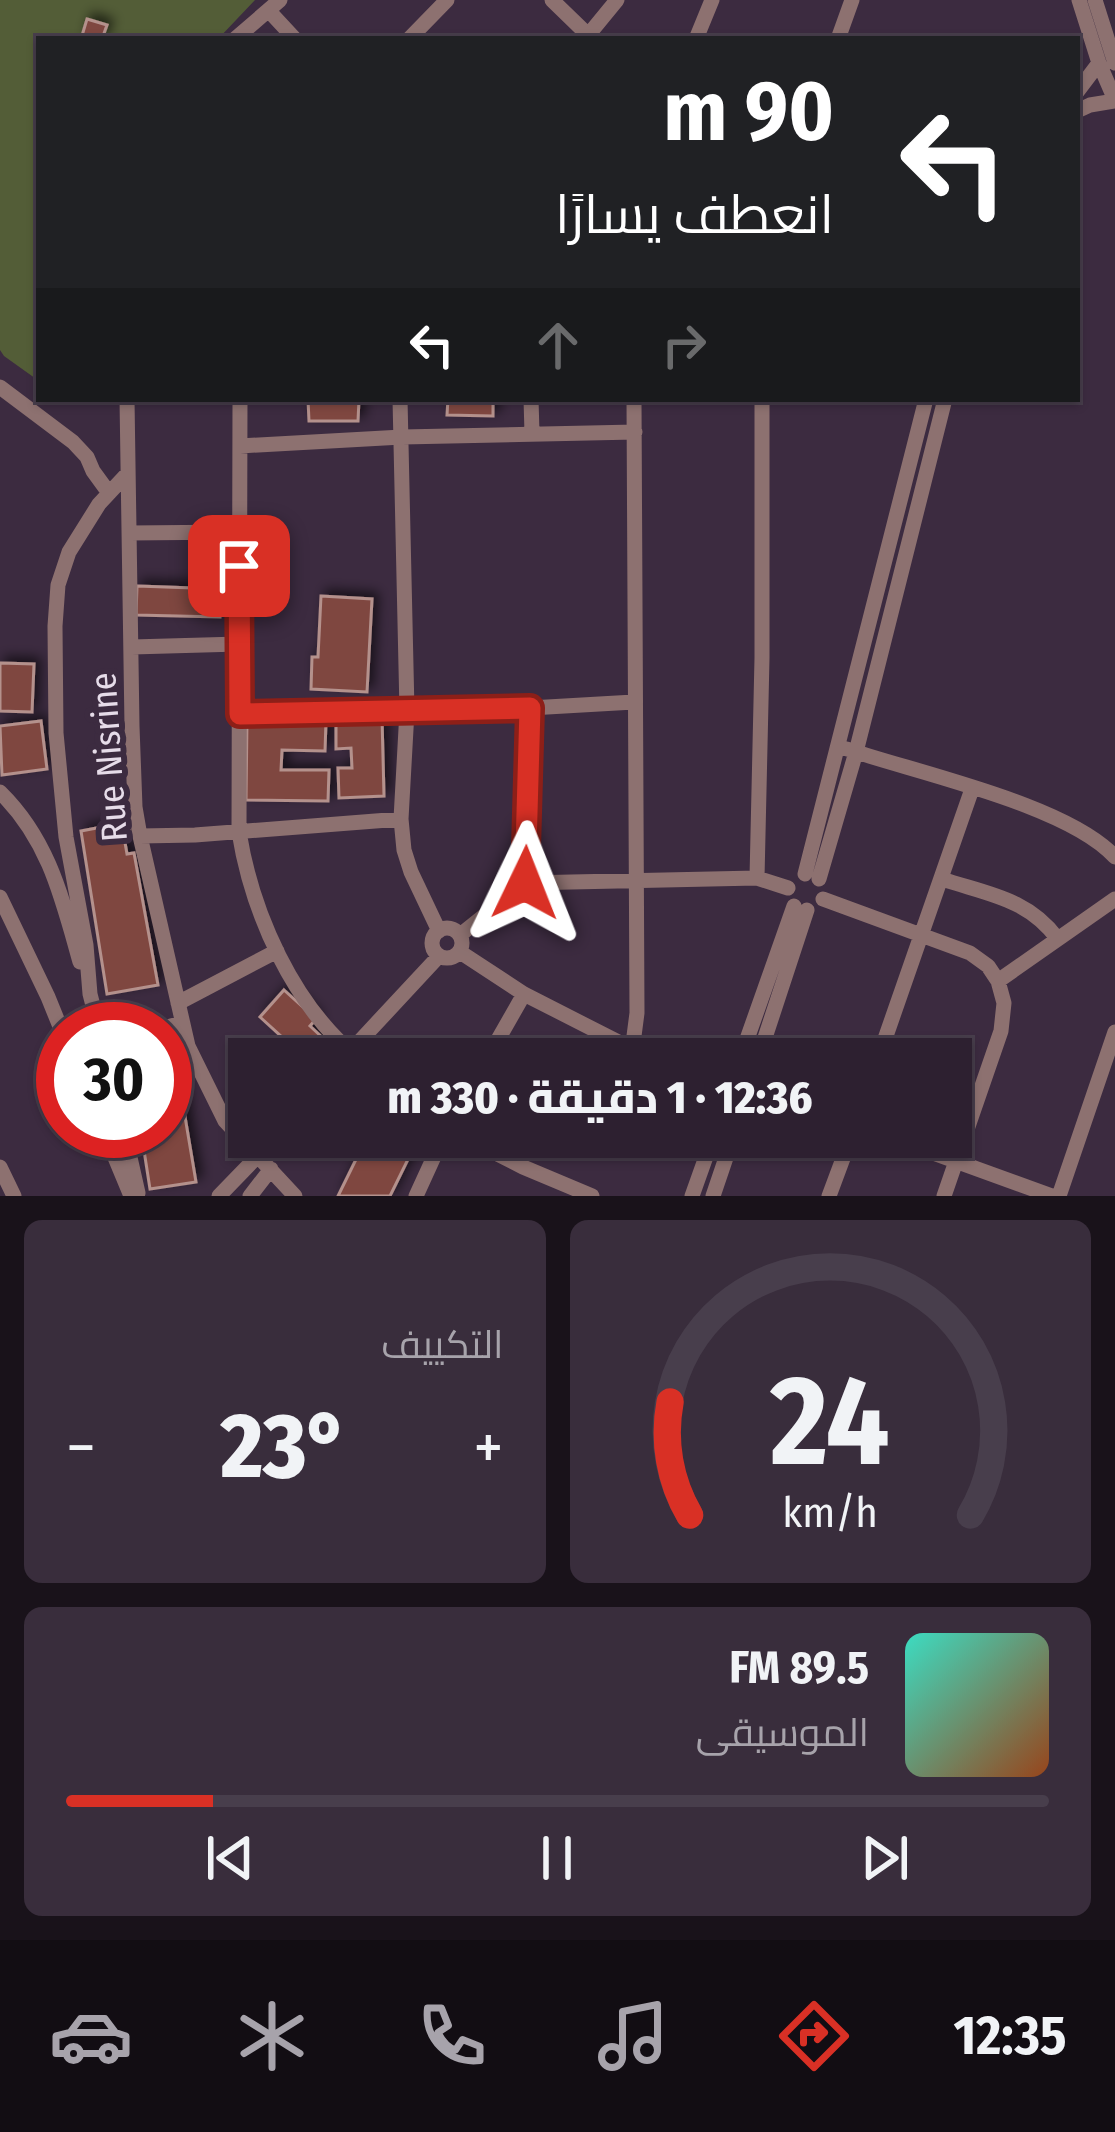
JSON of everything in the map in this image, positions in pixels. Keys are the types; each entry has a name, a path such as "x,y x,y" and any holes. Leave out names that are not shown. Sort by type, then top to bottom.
{"street":[{"path":"413,36 447,0"},
{"path":"552,0 585,36"},
{"path":"587,36 617,0"},
{"path":"697,36 712,0"},
{"path":"839,36 852,0"},
{"path":"1078,0 1107,63"},
{"path":"1080,110 1115,101 1094,0"},
{"path":"238,36 274,5 293,36"},
{"path":"1080,89 1107,63"},
{"path":"0,388 73,442 109,493"},
{"name":"Rue Nisrine","path":"128,402 134,768 140,836 178,1002"},
{"path":"240,402 239,832 249,882 292,981 336,1038"},
{"path":"400,402 406,711 401,820 410,872 439,931"},
{"path":"531,402 532,433"},
{"path":"634,402 634,1038"},
{"path":"757,878 762,402"},
{"path":"812,877 839,746 925,402"},
{"path":"812,877 856,752 944,402"},
{"path":"240,446 635,432"},
{"path":"90,994 56,733 55,626 58,585 69,552 99,504 128,474"},
{"path":"129,533 239,532"},
{"path":"132,646 239,644"},
{"path":"240,714 634,703"},
{"path":"525,883 530,708"},
{"path":"839,746 1080,829 1115,857"},
{"path":"885,1038 972,789"},
{"path":"0,792 31,826 45,851 92,1002"},
{"path":"140,836 401,820"},
{"path":"797,876 812,877 824,892 823,899 817,907 801,908 789,898 788,888 797,876"},
{"path":"602,1038 524,994 460,943 450,928 439,931 433,940 435,952 450,958 460,943 525,883 757,878 788,888"},
{"path":"942,879 1028,909 1057,938"},
{"path":"0,898 50,1002"},
{"path":"823,899 980,958 998,981 1004,1003 1000,1031 944,1196"},
{"path":"998,981 1115,899"},
{"path":"748,1038 801,908"},
{"path":"764,1038 801,908"},
{"path":"180,1002 278,951"},
{"path":"366,1038 439,956"},
{"path":"499,1038 524,994"},
{"path":"945,1158 1056,1196 1115,1032"},
{"name":"Rue Nisrine","path":"192,1054 228,1124"},
{"path":"117,1158 135,1196"},
{"path":"129,1158 135,1196"},
{"path":"219,1196 257,1158"},
{"name":"Rue Nisrine","path":"263,1158 295,1196"},
{"path":"416,1196 433,1158"},
{"path":"505,1158 592,1196"},
{"path":"692,1196 706,1158"},
{"path":"713,1196 726,1158"},
{"path":"829,1196 843,1158"},
{"path":"0,1167 14,1196"},
{"path":"250,1196 272,1169"}],"green space":[{"path":"0,0 255,0 221,36 36,36 36,379 0,350"}],"building":[{"path":"87,19 107,25 103,36 82,36"},
{"path":"308,402 359,402 358,421 309,421"},
{"path":"448,402 493,402 493,416 447,415"},
{"path":"137,586 221,589 220,617 136,615"},
{"path":"321,596 372,599 367,692 311,689"},
{"path":"0,663 34,664 32,712 0,711"},
{"path":"382,718 384,796 339,798 338,768 352,768 351,748 336,749 336,719"},
{"path":"247,720 326,721 325,751 282,750 281,770 329,770 328,801 246,800"},
{"path":"41,721 47,769 2,775 0,726"},
{"path":"128,816 127,854 134,853 158,985 107,994 81,831 107,826 105,819"},
{"path":"284,990 316,1019 310,1026 323,1038 283,1038 260,1017"},
{"path":"145,1158 192,1158 196,1182 150,1189"},
{"path":"357,1158 409,1158 390,1196 338,1196"}],"route":[{"path":"239,566 240,714 530,708 525,883"}]}
